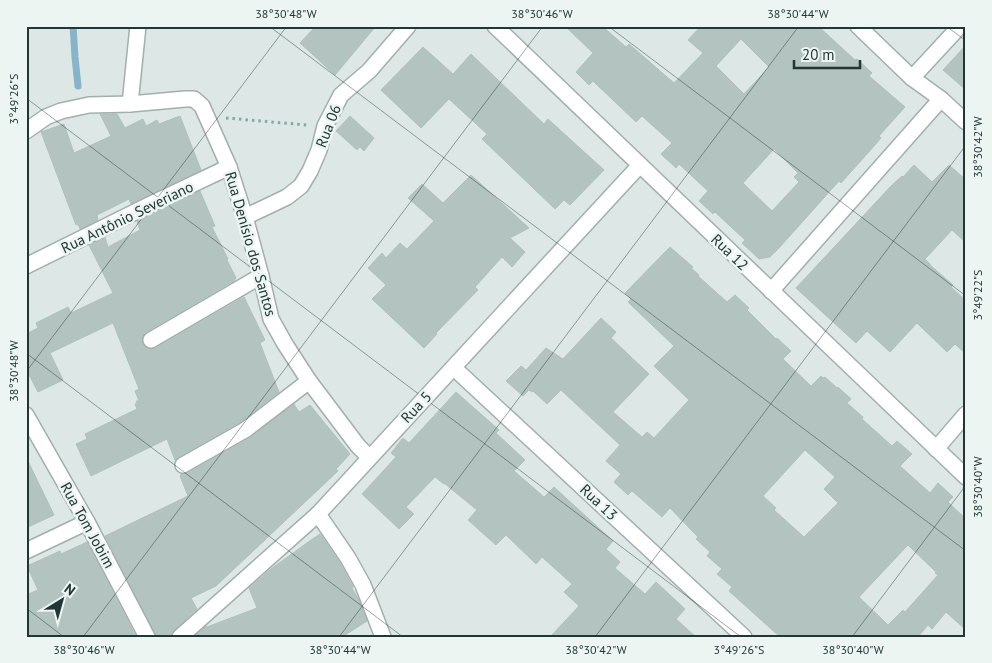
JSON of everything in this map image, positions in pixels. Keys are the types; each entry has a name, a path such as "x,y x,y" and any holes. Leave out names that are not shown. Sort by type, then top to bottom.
{"street":[{"path":"26,131 46,117 61,111 89,105 130,104 138,26"},
{"name":"Rua 06","path":"245,216 287,197 301,186 310,171 319,150 325,126 341,95 369,71 408,26"},
{"name":"Rua 12","path":"495,26 966,477"},
{"path":"858,26 912,78 966,122"},
{"path":"912,78 960,26"},
{"name":"Rua Denísio dos Santos","path":"130,104 194,99 202,106 229,167 245,216 271,319 309,381 358,446 369,457"},
{"path":"771,291 940,99"},
{"name":"Rua 5","path":"180,637 318,514 640,165"},
{"name":"Rua Antônio Severiano","path":"26,266 229,167"},
{"path":"151,340 261,276"},
{"name":"Rua 13","path":"454,368 744,637"},
{"path":"183,465 245,430 309,381"},
{"path":"936,448 966,414"},
{"name":"Rua Tom Jobim","path":"26,415 88,522 147,637"},
{"path":"318,514 355,572 368,600 380,635"},
{"path":"26,551 88,522"}],"path":[{"path":"207,116 325,126"}],"building":[{"path":"316,26 376,26 335,75 300,43"},
{"path":"565,26 602,26 626,47 629,44 674,83 703,53 688,40 701,26 818,26 855,60 857,59 872,73 869,76 905,107 879,136 881,138 867,154 841,183 839,181 779,248 770,257 759,259 742,243 745,240 715,212 713,214 699,201 708,191 679,164 676,168 661,154 672,143 642,116 636,122 593,81 589,85 576,72 593,53","holes":["741,39 769,67 744,94 716,66","774,149 798,173 794,177 799,182 772,211 743,183"]},
{"path":"966,45 966,90 943,70"},
{"path":"423,47 453,74 471,54 544,124 548,119 604,170 570,205 564,200 555,209 482,139 487,134 449,99 421,128 381,90"},
{"path":"100,114 117,114 125,128 143,119 146,126 157,120 159,124 180,116 201,170 131,204 129,199 97,215 98,220 80,229 78,224 76,225 41,132 64,124 74,153 111,136"},
{"path":"350,116 374,138 364,151 360,147 357,150 336,131"},
{"path":"914,165 932,182 949,165 966,180 966,243 952,230 925,259 953,285 951,287 966,301 966,354 955,344 947,352 917,323 890,352 867,331 856,343 796,288 891,186"},
{"path":"471,175 529,228 510,238 525,252 512,267 502,257 475,287 478,290 424,348 372,299 386,285 368,268 382,253 386,258 400,243 407,249 434,221 408,198 422,184 443,203"},
{"path":"200,191 215,226 212,227 236,278 146,332 143,336 143,344 147,348 156,348 244,297 265,340 260,343 279,392 240,422 175,460 167,439 91,476 76,444 87,439 85,434 137,409 135,404 137,403 136,401 139,401 135,391 139,389 113,323 50,353 63,380 38,392 26,369 26,334 38,328 36,323 68,307 71,313 113,293 89,245 105,237 108,247 140,230 137,221"},
{"path":"670,247 693,267 691,268 698,276 727,302 735,295 749,308 747,310 791,351 783,359 811,386 821,376 825,377 851,399 847,403 892,446 897,441 912,454 900,466 930,493 938,483 953,497 948,502 966,519 966,630 946,612 932,629 928,625 918,637 780,637 729,591 732,587 717,574 722,569 707,556 710,552 696,539 698,537 670,508 662,517 632,491 628,495 614,482 621,474 606,461 620,445 561,390 547,404 533,391 529,390 523,396 506,381 521,366 526,370 546,348 563,359 601,318 616,332 611,338 649,374 613,412 642,437 647,432 654,438 689,400 654,366 674,346 628,302 631,299 625,293","holes":["805,450 835,477 824,489 838,503 804,537 774,510 776,508 763,496","908,545 938,575 905,612 903,610 888,625 859,597"]},
{"path":"456,392 499,430 496,433 525,460 514,471 544,497 554,487 613,541 606,549 620,562 615,568 645,594 656,582 685,609 676,619 696,637 550,637 579,606 564,592 572,584 542,557 536,564 506,535 496,545 468,520 477,510 435,477 406,507 414,514 399,529 362,494 396,457 391,453 403,438 409,443"},
{"path":"294,404 299,412 310,405 350,454 336,469 338,471 216,586 191,598 197,609 174,630 171,637 156,637 105,536 188,496 180,476 181,474 188,473 250,438"},
{"path":"26,457 54,515 26,528"},
{"path":"320,534 340,563 353,587 367,621 342,637 194,637 206,626 257,608 249,588 271,569"},
{"path":"87,542 136,637 26,637 26,595 38,590 27,566 60,551 61,554"}],"waterway":[{"path":"73,26 78,86"}]}
